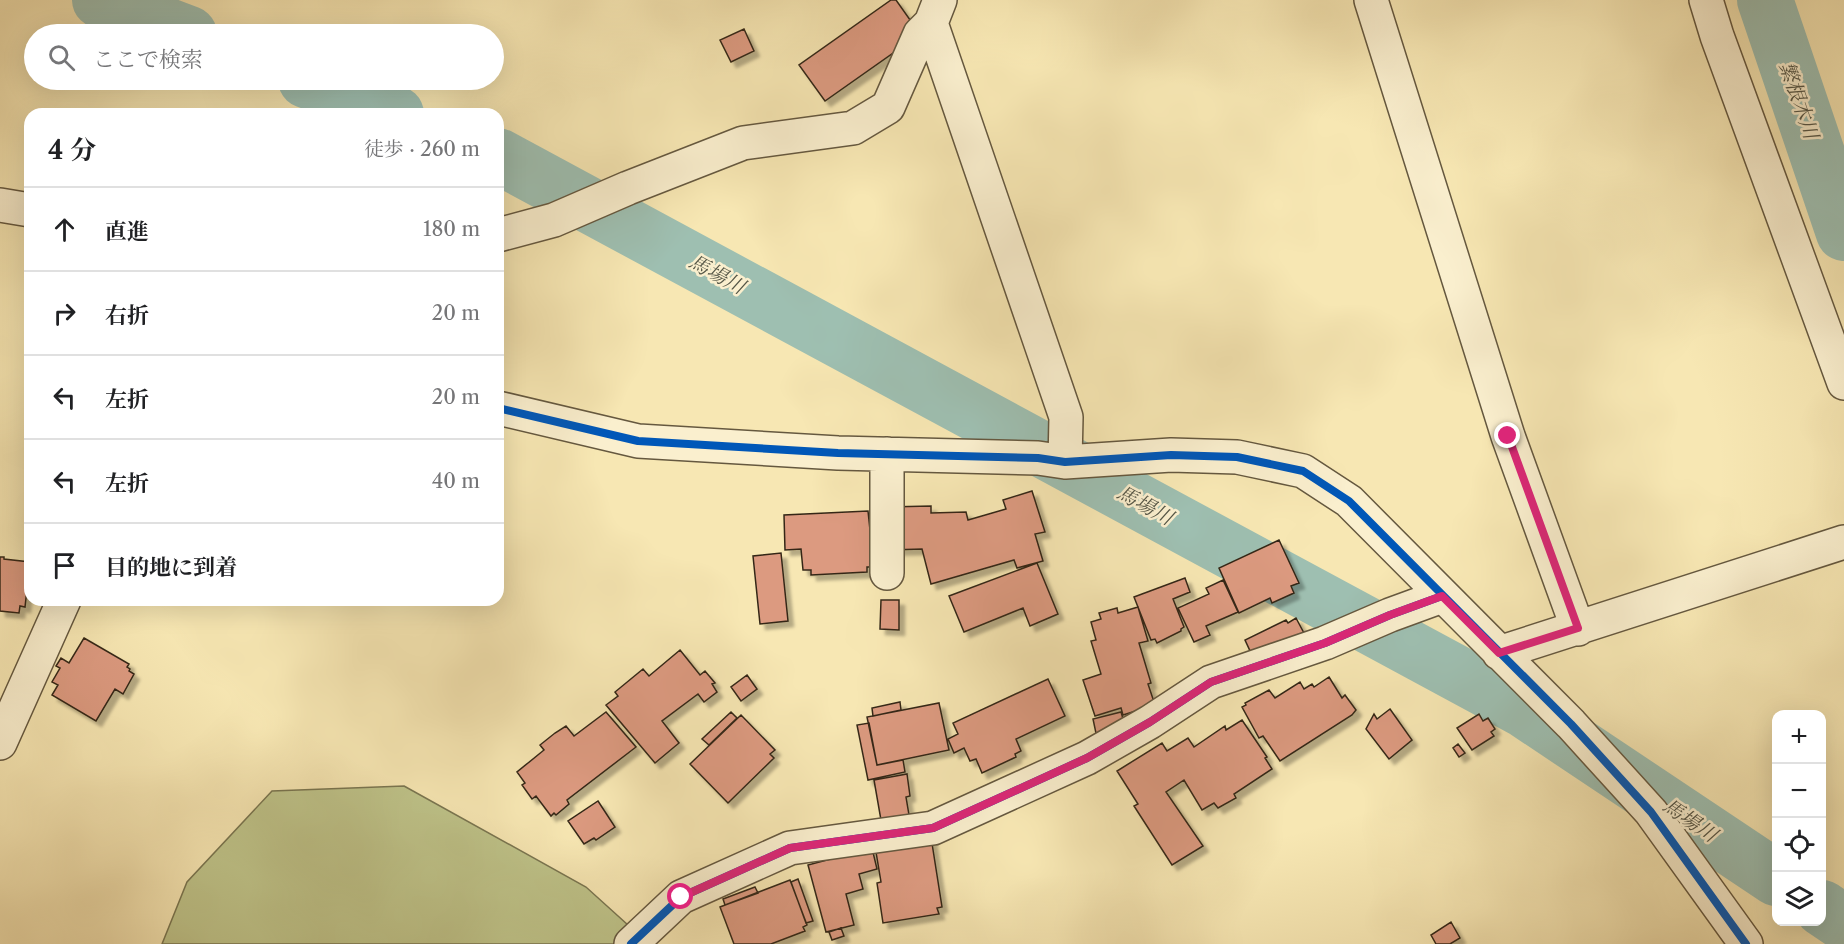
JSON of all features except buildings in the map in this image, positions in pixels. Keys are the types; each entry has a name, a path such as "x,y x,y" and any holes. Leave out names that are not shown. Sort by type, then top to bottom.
{"street":[{"path":"1371,0 1508,436 1578,628"},
{"path":"1706,0 1717,36 1844,383"},
{"path":"504,233 554,220 743,143 853,128 888,107 920,34 935,11"},
{"path":"935,11 1066,417 1065,462"},
{"path":"0,205 24,209"},
{"path":"504,409 638,441 887,454 1038,458 1065,462 1171,455 1237,457 1303,471 1349,501 1571,724 1651,812 1746,944"},
{"path":"887,454 887,573"},
{"path":"1499,653 1844,542"},
{"path":"631,944 681,897 790,848 933,828 1087,758 1150,722 1211,682 1325,643 1442,596"},
{"path":"0,743 61,606"}],"green space":[{"path":"404,786 586,887 649,944 162,944 187,882 272,791"}],"waterway":[{"name":"馬場川","path":"100,0 163,24"},
{"name":"繁根木川","path":"1765,0 1844,233"},
{"name":"馬場川","path":"332,90 380,108"},
{"name":"馬場川","path":"504,159 1523,709 1772,875"},
{"name":"馬場川","path":"1826,911 1844,923"}],"cycle path":[{"path":"504,409 638,441 838,453 1038,458 1065,462 1171,455 1237,457 1303,471 1349,501 1571,724 1651,812 1746,944"},
{"path":"631,944 681,897 790,848 933,828 1087,758 1150,722 1211,682 1325,643 1442,596"}],"route":[{"path":"681,897 790,848 933,828 1087,758 1150,722 1211,682 1325,643 1442,596 1499,653 1578,628 1508,436"}]}
